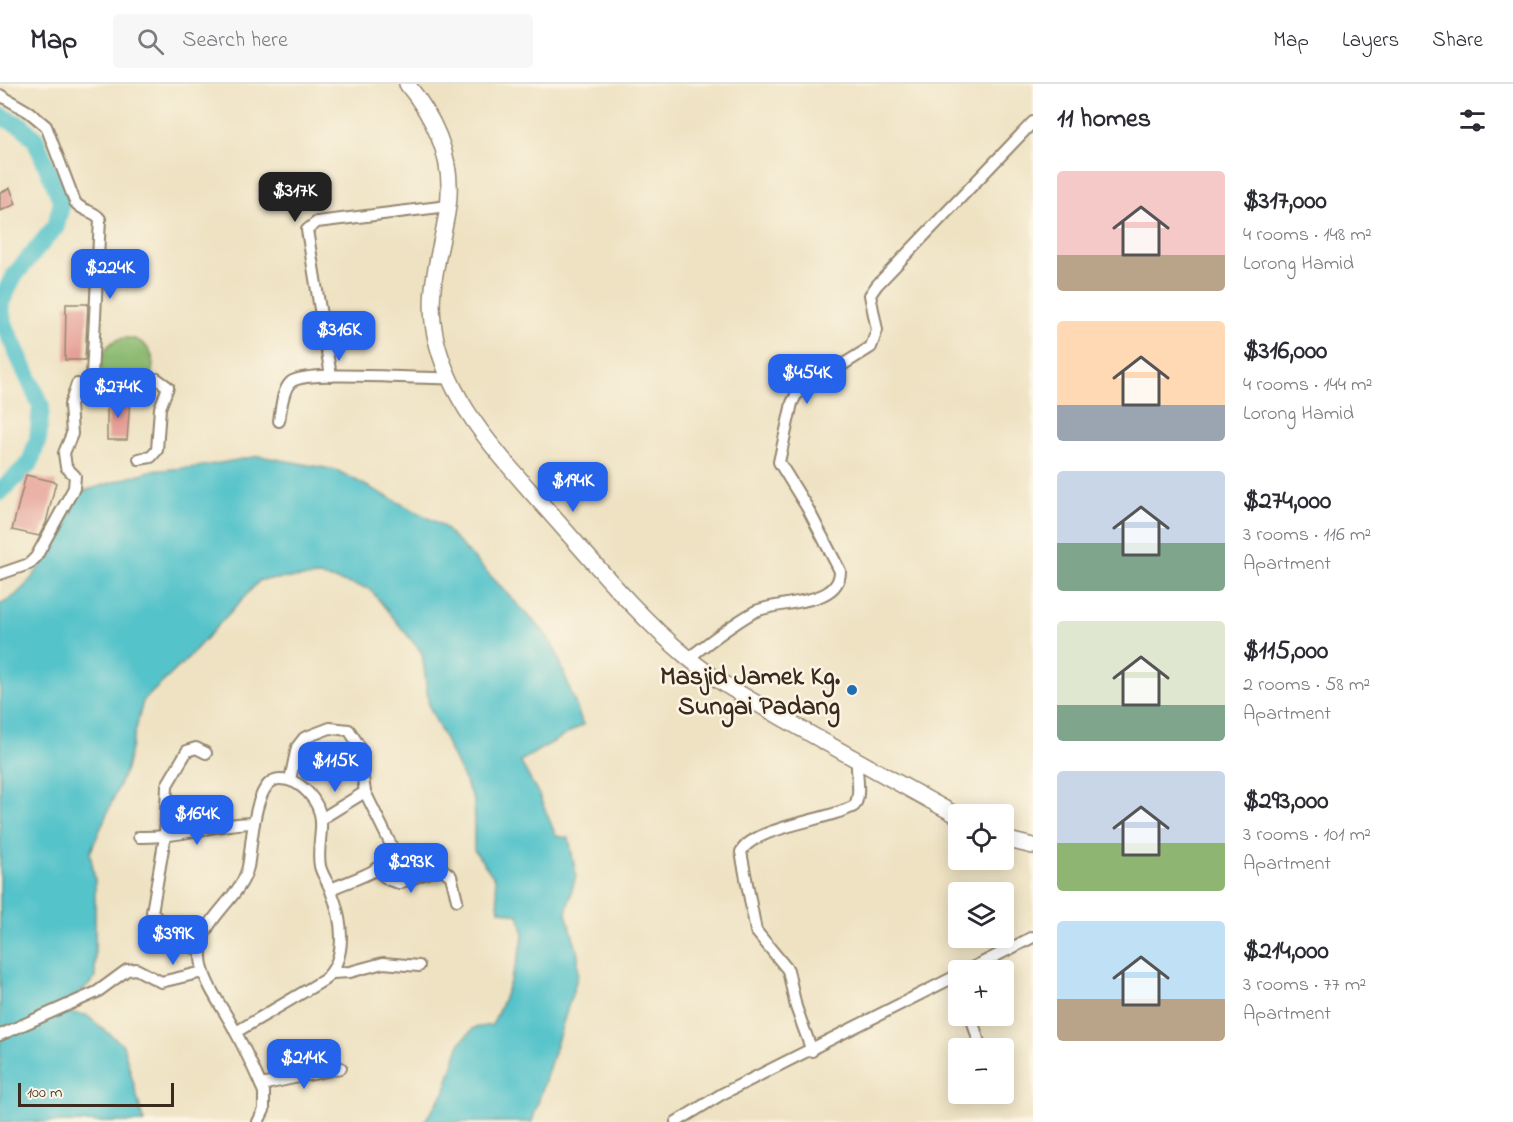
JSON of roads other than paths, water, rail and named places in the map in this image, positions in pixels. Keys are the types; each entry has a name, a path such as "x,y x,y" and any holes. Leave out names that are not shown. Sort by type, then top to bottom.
{"main road":[{"path":"407,84 427,111 442,142 448,177 448,206 432,290 434,334 448,378 470,416 504,461 637,610 688,658 728,686 948,811"},
{"path":"1014,841 1033,846"}],"street":[{"path":"0,95 29,112 46,126 75,202 82,209 94,213 100,219 92,375 101,382 158,379 168,387 160,408 157,450 151,457 139,459"},
{"path":"688,658 753,613 772,605 822,595 837,584 840,571 816,524 779,462 792,403 796,395 804,388 871,347 877,330 870,295 877,285 1033,122"},
{"path":"331,376 307,230 317,222 448,206"},
{"path":"279,421 290,383 306,378 331,376 448,378"},
{"path":"0,573 28,564 36,557 74,488 75,476 66,467 64,453 72,434 70,405 77,384"},
{"path":"290,780 301,740 330,728 343,728 357,740 365,792 394,851 375,869 331,889"},
{"path":"201,951 172,938 152,912 165,837 167,785 170,776 187,751 196,748 206,753"},
{"path":"812,1051 796,1007 788,970 756,931 741,856 745,845 780,828 854,806 858,798 855,779 857,761"},
{"path":"258,1122 266,1101 261,1085 236,1032 203,972 201,942 210,923 243,880 254,823 268,784 277,779 290,780 308,792 321,819 319,860 331,889 341,937 340,952 332,974"},
{"path":"321,819 365,792"},
{"path":"140,837 165,837 222,825 254,823"},
{"path":"375,869 389,880 399,883 441,868 445,869 451,876 457,900"},
{"path":"987,960 1033,936"},
{"path":"236,1032 332,974 350,972 383,963 419,966"},
{"path":"0,1035 97,992 128,970 140,970 152,980 161,982 203,972"},
{"path":"676,1122 722,1094 948,982"},
{"path":"261,1085 342,1068"}],"water":[{"path":"259,456 336,470 442,525 544,632 556,651 583,725 520,761 539,795 556,836 569,838 576,875 566,913 578,953 578,975 532,1122 424,1122 444,1093 460,1043 474,1028 492,1025 516,965 523,933 518,915 499,910 495,879 474,850 474,801 429,706 422,653 370,589 320,576 260,580 185,661 143,701 126,769 90,853 95,880 95,978 61,1007 63,1012 86,1015 123,1045 144,1122 0,1122 0,604 13,597 36,572 81,492 150,471 198,467"}],"waterway":[{"path":"0,116 22,126 35,139 62,202 56,226 13,277 0,305 4,324 41,406 38,439 30,463 0,492"}],"place":[{"name":"Masjid Jamek Kg. Sungai Padang","path":"852,690"}]}
